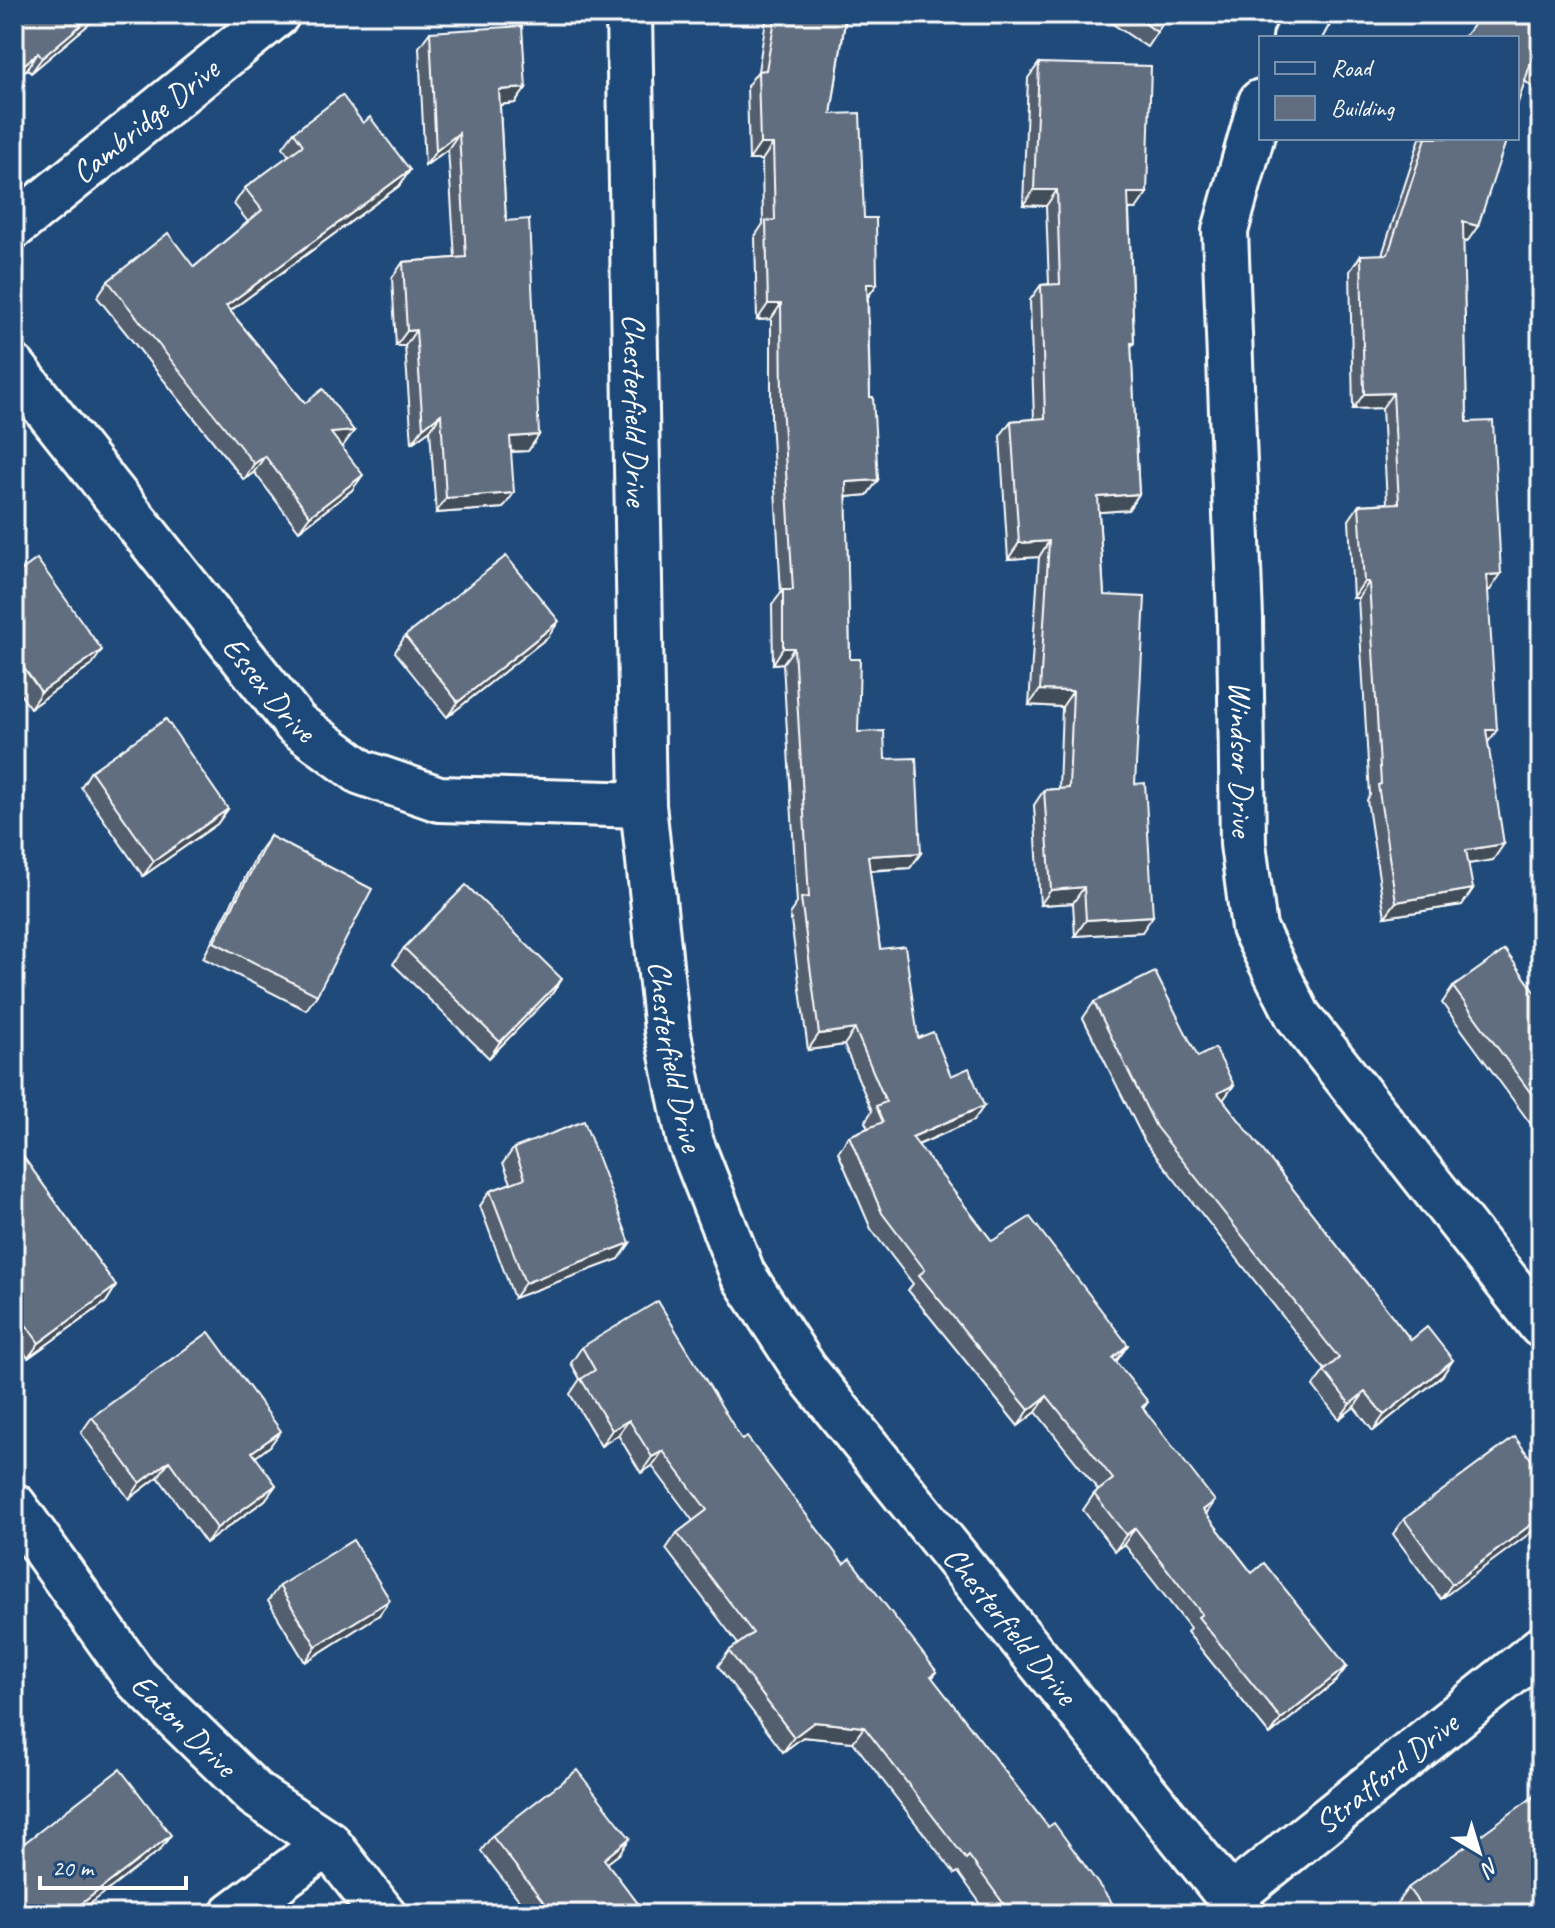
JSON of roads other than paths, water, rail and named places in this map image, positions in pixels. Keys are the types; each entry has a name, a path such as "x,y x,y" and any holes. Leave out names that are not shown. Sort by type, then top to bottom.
{"street":[{"name":"Cambridge Drive","path":"14,226 277,14"},
{"name":"Chesterfield Drive","path":"629,14 643,805 667,1030 686,1123 743,1275 805,1370 1236,1906"},
{"path":"1297,36 1309,14"},
{"name":"Windsor Drive","path":"1259,109 1225,231 1240,618 1243,844 1254,928 1298,1016 1541,1325"},
{"name":"Essex Drive","path":"14,368 296,724 361,772 439,799 643,805"},
{"name":"Eaton Drive","path":"14,1506 136,1678 256,1795 328,1843 383,1914"},
{"name":"Stratford Drive","path":"1236,1906 1541,1649"},
{"path":"233,1914 328,1843"}]}
